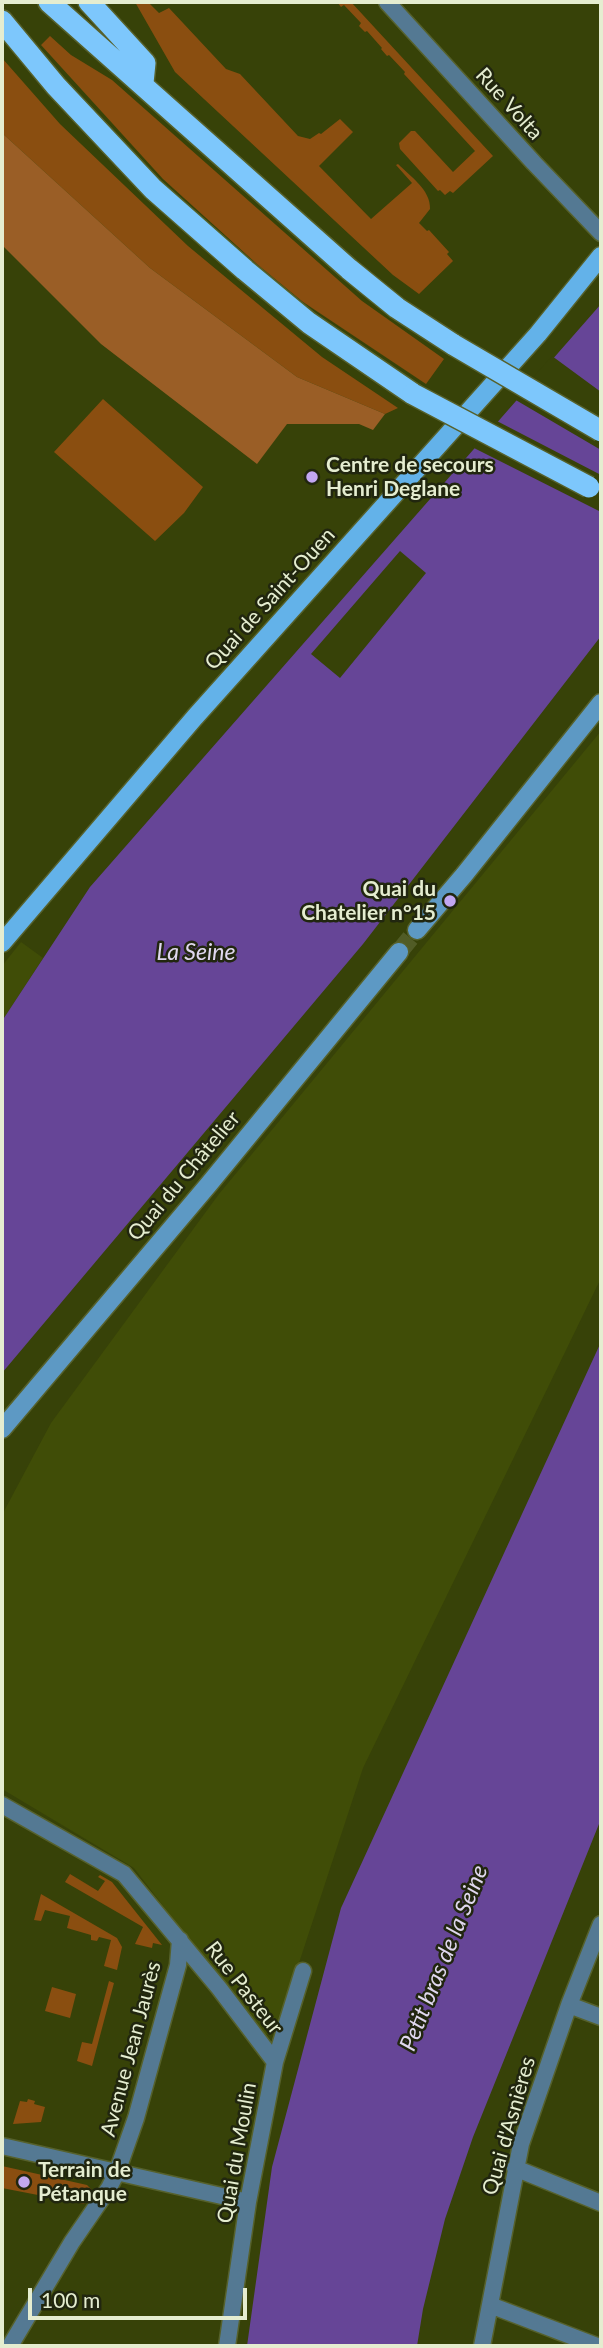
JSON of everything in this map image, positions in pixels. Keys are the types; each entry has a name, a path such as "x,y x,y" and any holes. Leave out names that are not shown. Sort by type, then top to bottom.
{"highway":[{"path":"49,2 349,269 397,308 454,345 601,431"},
{"path":"89,2 145,63 143,83"},
{"path":"2,22 56,86 153,189 309,323 413,394 601,493"}],"main road":[{"name":"Quai de Saint-Ouen","path":"2,943 195,717 529,345 601,256"}],"street":[{"name":"Rue Volta","path":"387,2 601,233"},
{"path":"417,930 601,703"},
{"name":"Quai du Châtelier","path":"2,1429 209,1184 399,952"},
{"name":"Rue Pasteur","path":"2,1805 124,1874 180,1940 275,2062"},
{"name":"Quai d'Asnières","path":"482,2346 515,2168 527,2122 601,1924"},
{"name":"Avenue Jean Jaurès","path":"10,2346 72,2242 110,2188 117,2172 136,2118 178,1965 180,1940"},
{"name":"Quai du Moulin","path":"227,2346 248,2202 275,2062 303,1971"},
{"path":"569,2005 601,2017"},
{"path":"2,2146 248,2202"},
{"path":"515,2168 601,2203"},
{"path":"489,2305 597,2346"}],"shaded area":[{"path":"135,2 148,2 159,13 169,8 226,69 240,74 298,136 310,139 340,119 353,132 319,166 371,219 412,183 396,165 398,164 419,184 427,196 430,209 419,223 449,252 447,254 453,261 419,294 393,275 175,72"},
{"path":"337,2 351,2 493,156 453,193 450,191 445,195 438,191 400,149 399,143 411,131 415,131 453,172 475,151 367,31 359,26 361,23 344,5 341,7"},
{"path":"50,36 71,55 112,80 362,301 444,359 426,384 303,302 163,179 41,45"},
{"path":"2,58 60,124 188,246 322,357 398,408 385,414 297,377 150,268 2,133"},
{"path":"2,133 150,268 297,377 385,414 373,430 359,424 287,424 257,464 101,344 2,245"},
{"path":"103,399 203,487 184,513 155,541 54,452"},
{"path":"601,731 601,1278 363,1768 276,2033 262,2035 134,1868 2,1789 2,1515 51,1423 219,1194"},
{"path":"21,942 43,958 2,1021 2,966"},
{"path":"70,1874 98,1891 105,1881 98,1877 100,1875 112,1882 162,1945 153,1943 152,1948 135,1944 143,1927 65,1882"},
{"path":"41,1894 117,1938 122,1947 117,1970 104,1966 111,1940 99,1937 97,1941 91,1940 91,1935 67,1928 70,1916 45,1910 41,1921 34,1920"},
{"path":"109,1981 114,1983 92,2066 77,2061 82,2042 92,2044"},
{"path":"52,1987 76,1994 70,2018 45,2011"},
{"path":"28,2099 45,2107 41,2122 13,2124 20,2101 27,2102"},
{"path":"2,2166 87,2185 93,2191 84,2204 2,2188"}],"water":[{"name":"La Seine","path":"601,304 601,636 363,944 2,1373 2,1021 90,887"},
{"name":"Petit bras de la Seine","path":"601,1342 601,1819 473,2137 445,2219 423,2309 417,2346 247,2346 272,2167 341,1908"}],"pier":[{"path":"552,356 601,392 601,450 514,399"},
{"path":"495,420 601,475 601,512 472,447"},
{"path":"400,551 426,573 340,678 311,654"}],"tunnel":[{"path":"399,952 417,930"}],"place":[{"name":"Centre de secours Henri Deglane","path":"312,477"},
{"name":"Quai du Chatelier n°15","path":"450,901"},
{"name":"Terrain de Pétanque","path":"24,2182"}]}
